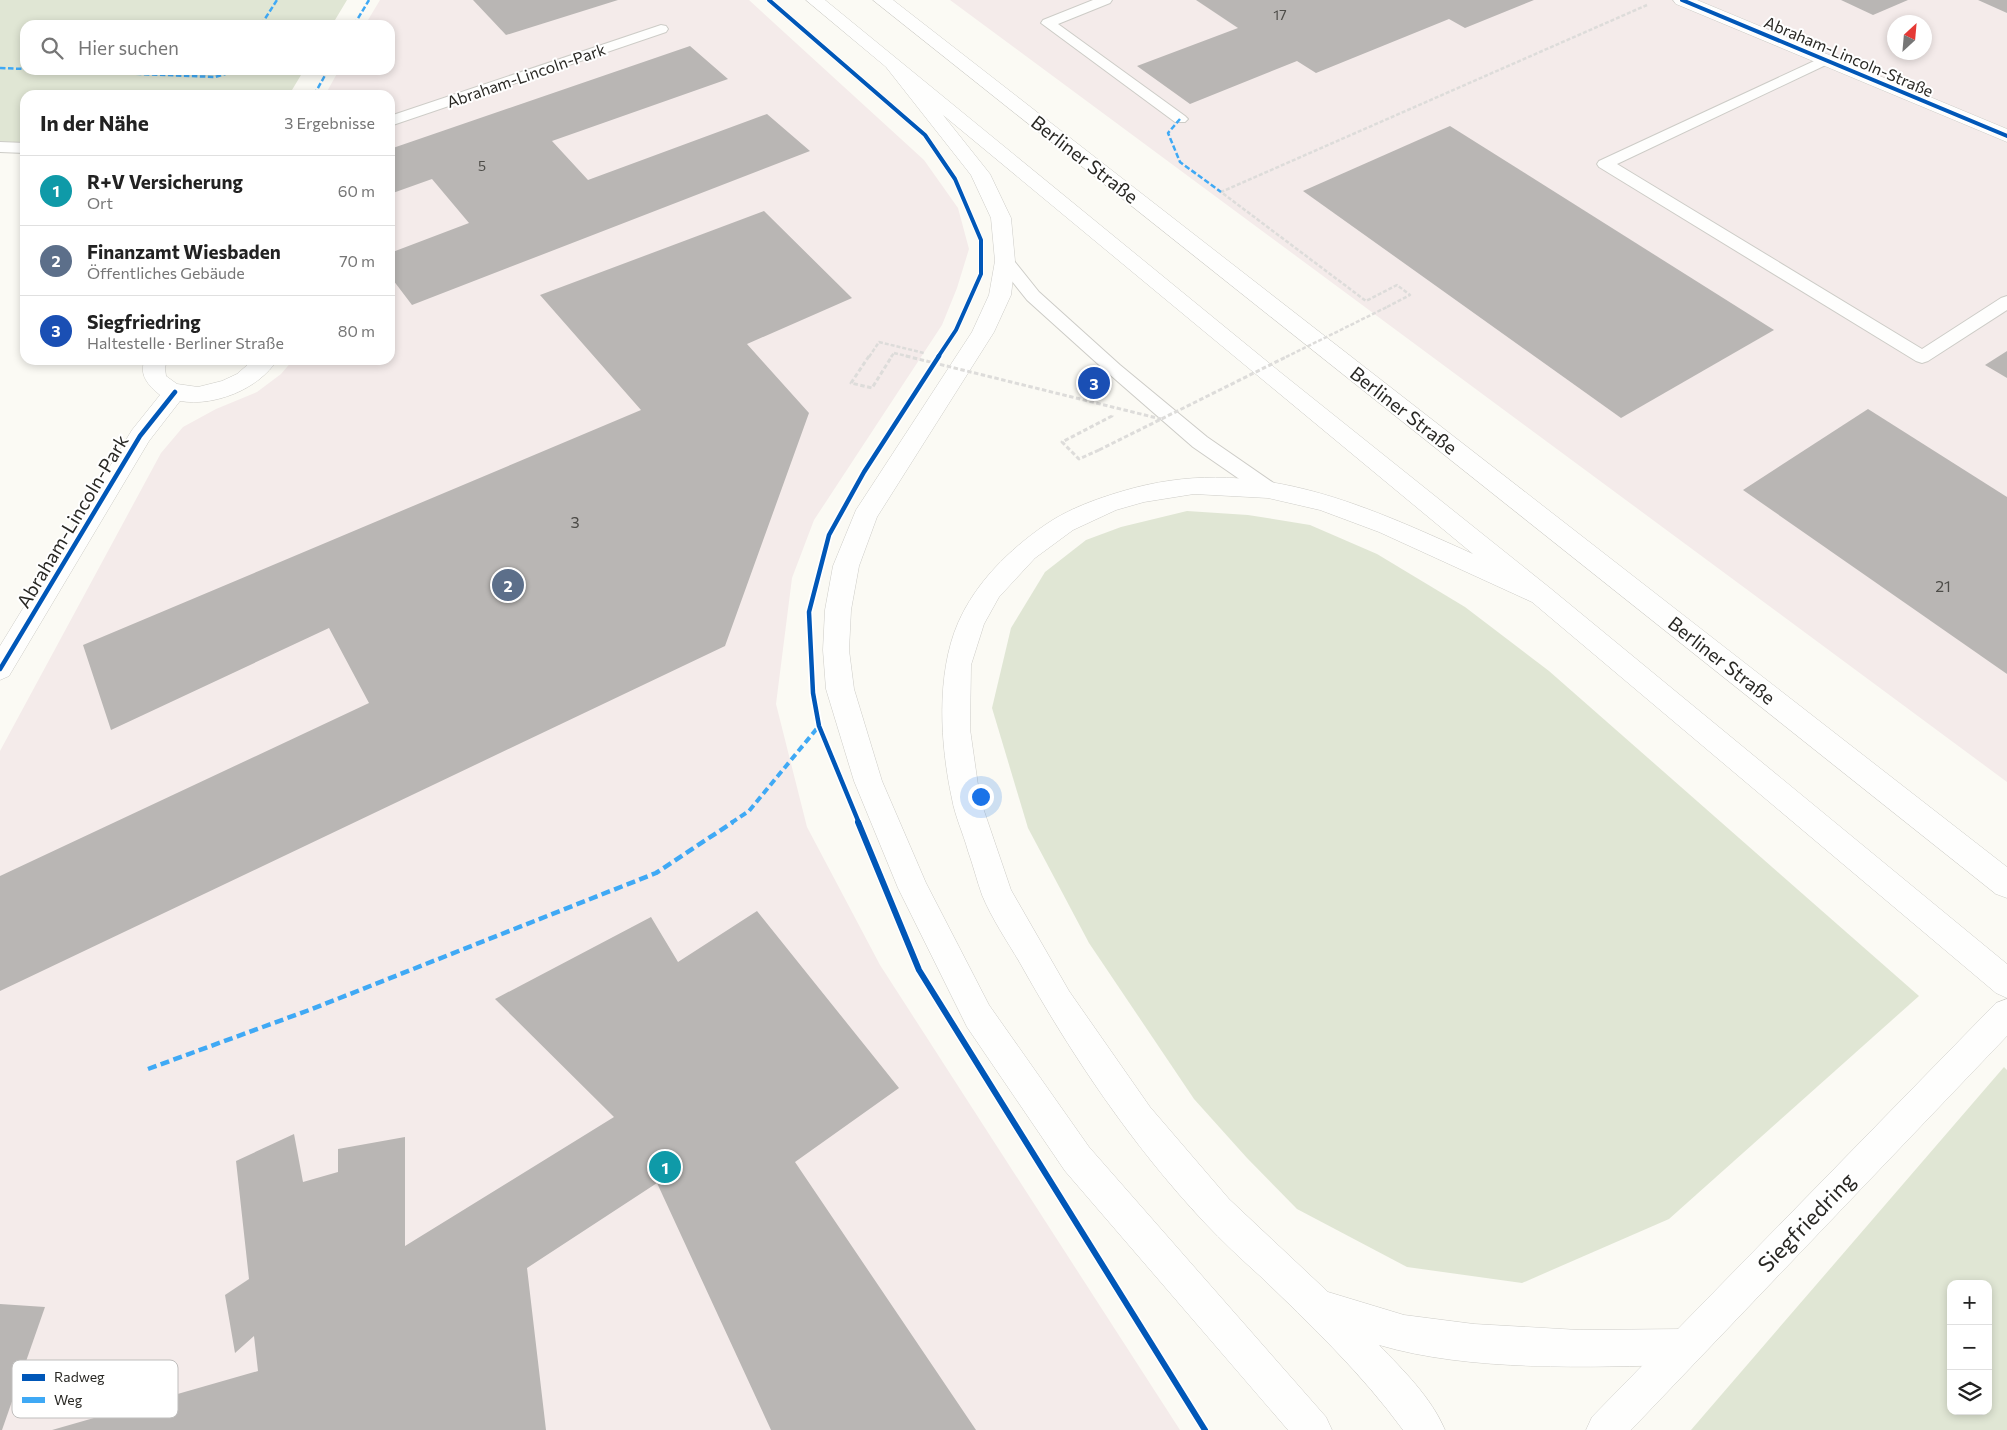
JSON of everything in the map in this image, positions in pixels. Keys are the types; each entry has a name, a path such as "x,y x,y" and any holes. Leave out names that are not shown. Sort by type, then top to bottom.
{"main road":[{"path":"815,0 893,66 1541,595 2007,983"},
{"name":"Berliner Straße","path":"882,0 2007,885"},
{"name":"Abraham-Lincoln-Straße","path":"1682,0 2007,136"},
{"path":"893,66 980,174 1000,218 1005,261 1000,295 983,332 865,516 846,566 838,610 836,650 840,689 872,790 913,888 978,1016 1076,1159 1313,1430"},
{"path":"153,365 154,377 162,386 175,392 193,395 212,393 231,387 248,378 263,365"},
{"name":"Abraham-Lincoln-Park","path":"0,669 140,436 175,392"},
{"path":"1426,1430 1398,1392 1317,1306 1217,1211 1144,1126 1058,1001 997,894 966,799 956,729 958,665 971,623 990,590 1026,551 1064,524 1107,504 1144,493 1194,485 1268,489 1325,503 1388,526 1541,595"},
{"name":"Siegfriedring","path":"1605,1430 2007,1014"},
{"path":"1317,1306 1403,1332 1486,1343 1597,1349 1685,1347"}],"lane":[{"path":"1105,0 1048,23 1180,119"},
{"name":"Abraham-Lincoln-Park","path":"395,119 661,30"},
{"path":"1825,60 1605,164 1922,357 2007,302"},
{"path":"0,147 20,148"},
{"path":"1005,261 1033,296 1114,369 1200,442 1268,489"}],"path":[{"path":"1093,427 1062,442 1080,459 1410,295 1397,285 1366,301 1221,192 1650,4"},
{"path":"930,355 878,342 851,383 872,388 894,353 1162,419"}],"shaded area":[{"path":"380,0 749,0 924,160 958,208 969,249 957,288 942,325 814,520 792,578 776,704 807,827 880,965 1180,1430 0,1430 0,751 161,453 183,427 216,409 257,392 281,374 289,365 395,365 395,90 328,90 336,75 395,75 395,20 368,20"},
{"path":"950,0 2007,0 2007,782"}],"green space":[{"path":"0,0 347,0 335,20 20,20 20,75 301,75 292,90 20,90 20,144 0,143"},
{"path":"1187,511 1248,515 1310,525 1377,554 1465,607 1549,671 1919,996 1669,1219 1522,1283 1407,1267 1297,1209 1247,1158 1194,1099 1089,943 1028,828 992,708 1011,628 1045,572 1086,540 1121,527"},
{"path":"2004,1067 2007,1070 2007,1430 1691,1430"}],"building":[{"path":"473,0 618,0 506,35"},
{"path":"1196,0 1534,0 1465,28 1449,19 1316,73 1297,61 1190,104 1137,66 1238,28"},
{"path":"1841,0 1908,0 1873,15"},
{"path":"1978,0 2007,0 2007,13"},
{"path":"690,46 728,79 552,141 588,180 767,114 810,151 412,305 395,283 395,251 469,223 432,179 395,192 395,147"},
{"path":"1450,126 1774,330 1621,418 1303,191"},
{"path":"764,211 852,298 747,344 809,413 725,646 0,991 0,876 369,703 329,628 111,730 83,645 641,410 540,295"},
{"path":"2007,351 2007,378 1985,365"},
{"path":"1868,409 2007,497 2007,674 1743,490"},
{"path":"757,911 899,1088 795,1162 976,1430 771,1430 657,1183 527,1268 546,1430 52,1430 94,1418 178,1418 178,1394 258,1371 254,1336 235,1353 225,1295 249,1279 236,1161 294,1134 303,1182 338,1172 338,1149 405,1137 405,1246 614,1117 495,999 651,917 678,962"},
{"path":"0,1304 45,1307 26,1360 12,1360 12,1401 2,1430 0,1430"}],"marked path":[{"path":"264,20 277,0"},
{"path":"357,20 369,0"},
{"path":"0,68 20,69"},
{"path":"165,75 215,77 222,75"},
{"path":"317,90 325,75"},
{"path":"1180,119 1168,133 1180,162 1221,192"},
{"path":"148,1069 312,1009 656,873 749,811 819,726"}],"cycle path":[{"path":"769,0 925,135 955,179 981,240 981,274 956,330 864,472 829,535 809,612 813,693 819,726 919,970 1205,1430"},
{"path":"1682,0 2007,136"},
{"path":"0,669 140,436 175,392"}],"place":[{"name":"Siegfriedring","path":"1094,383"},
{"name":"Finanzamt Wiesbaden","path":"508,585"},
{"name":"R+V Versicherung","path":"665,1167"}]}
